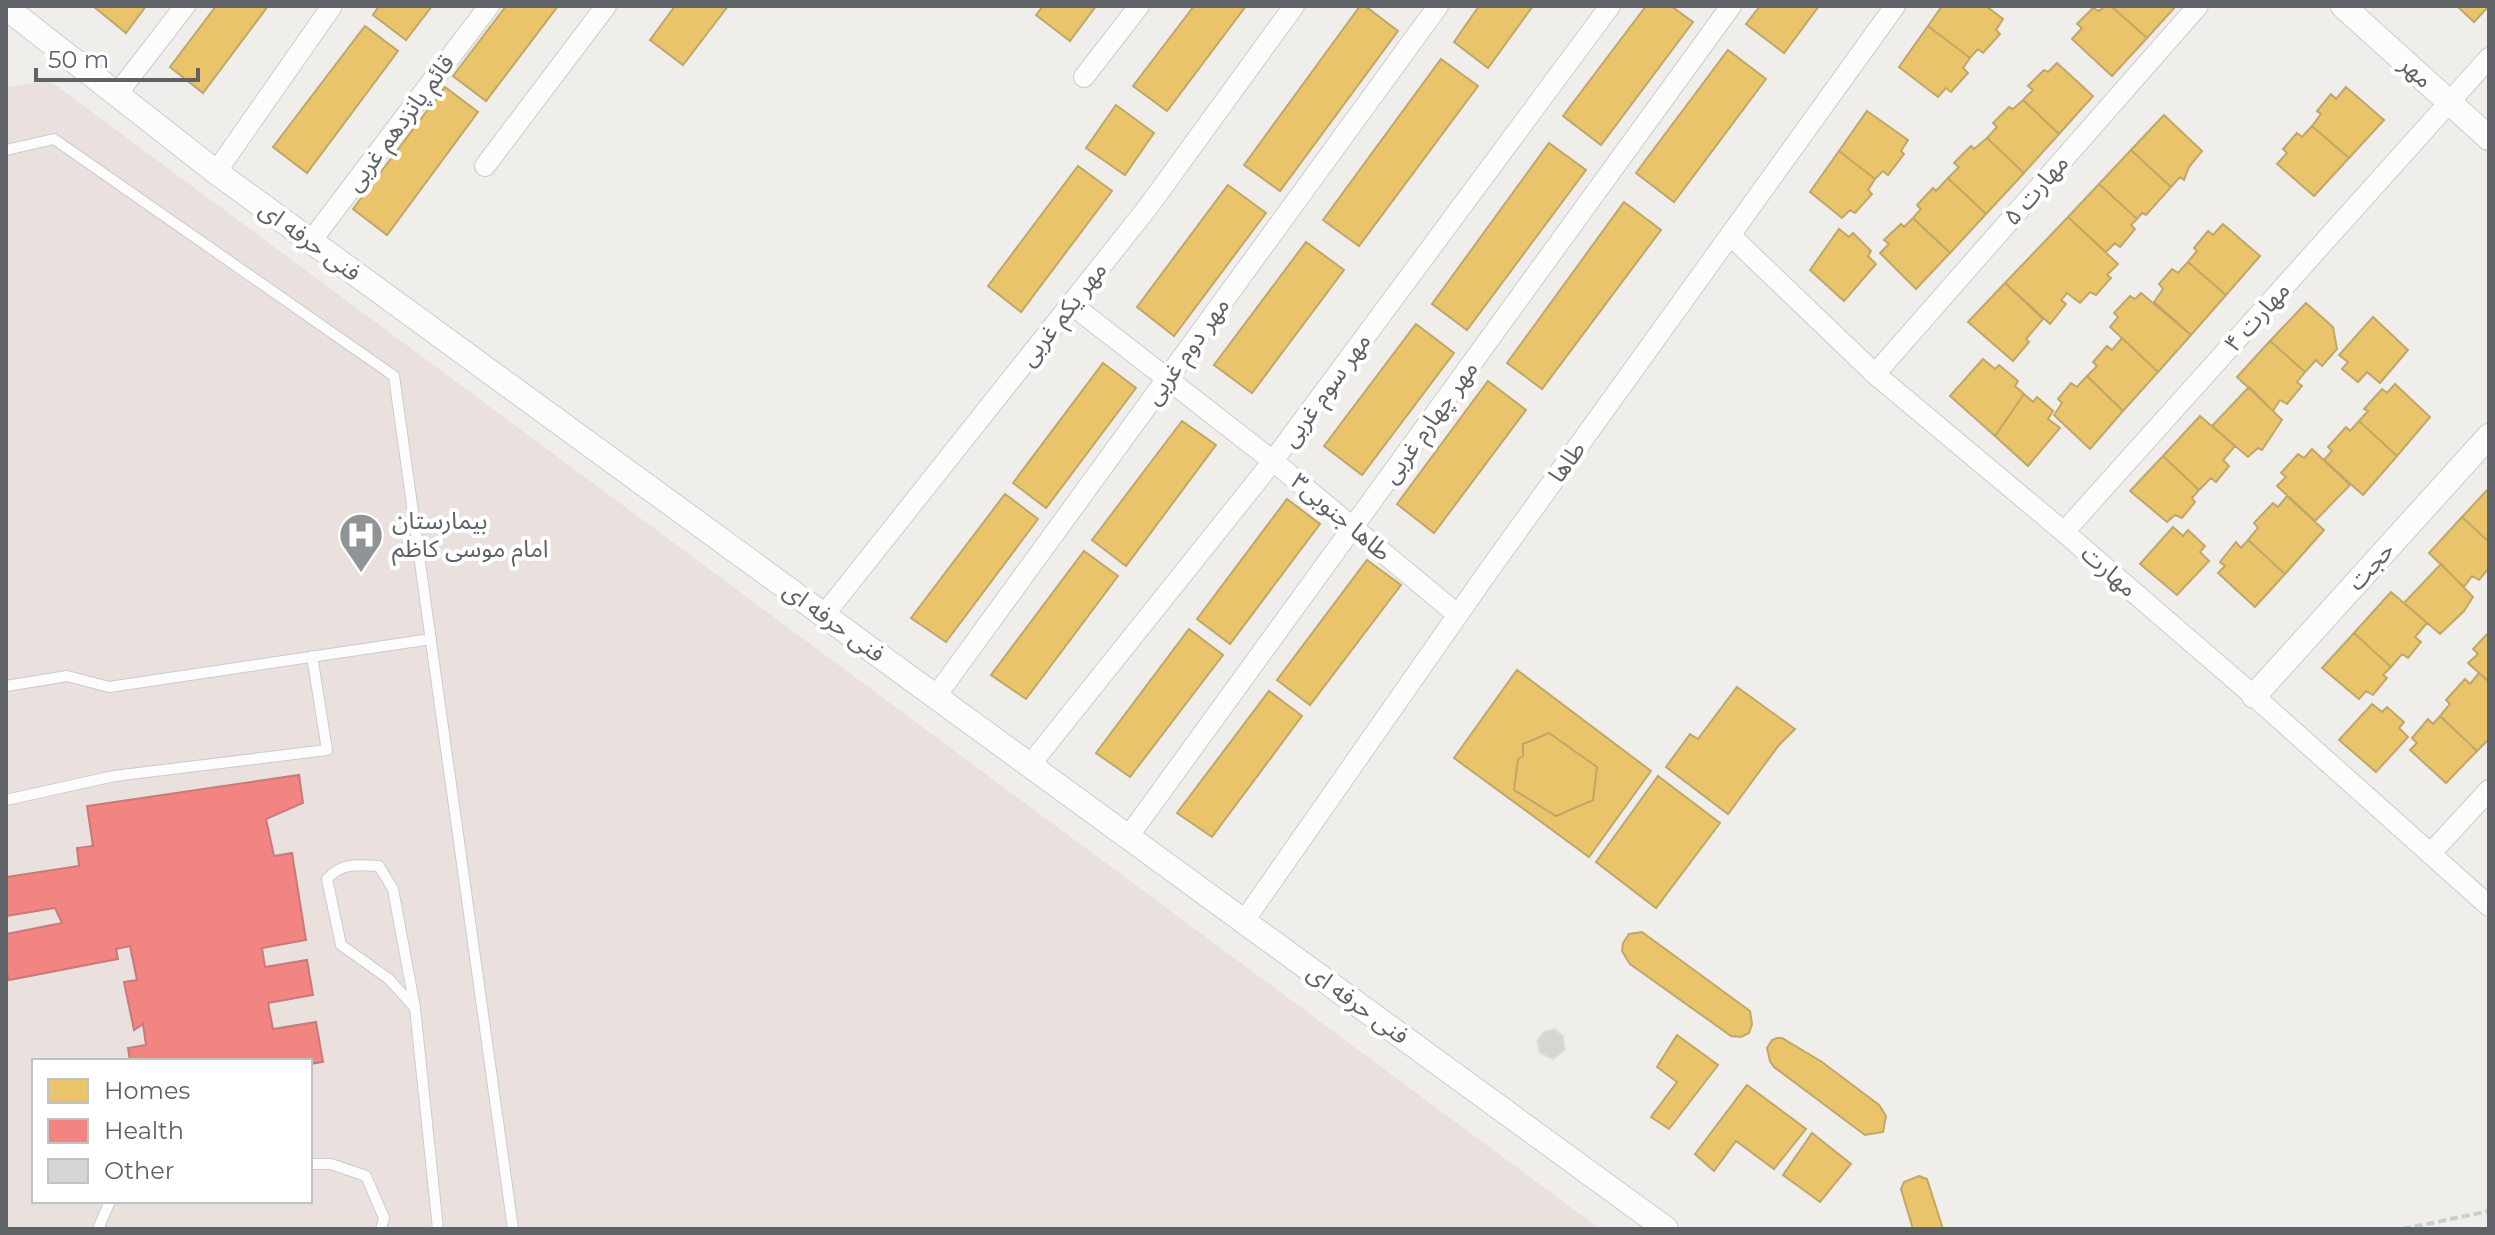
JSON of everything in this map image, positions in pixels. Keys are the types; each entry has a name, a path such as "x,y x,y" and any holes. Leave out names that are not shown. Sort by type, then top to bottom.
{"street":[{"path":"117,94 185,6"},
{"path":"216,172 332,6"},
{"name":"قائم پانزدهم غربی","path":"311,241 489,6"},
{"path":"485,166 606,6"},
{"path":"1084,77 1139,6"},
{"name":"مهر یکم غربی","path":"824,615 1148,207 1294,6"},
{"name":"مهر دوم غربی","path":"936,696 1438,6"},
{"name":"مهر سوم غربی","path":"1030,765 1273,461 1610,6"},
{"name":"مهر چهارم غربی","path":"1128,837 1731,6"},
{"name":"طاها","path":"1244,921 1458,615 1895,6"},
{"name":"مهارت ۵","path":"1875,374 2198,6"},
{"name":"مهر","path":"2343,6 2489,138"},
{"name":"فنی حرفه ای","path":"8,8 216,172 1666,1229"},
{"name":"مهارت ۴","path":"2064,532 2489,58"},
{"name":"مهارت","path":"1730,235 1875,374 2254,696 2489,906"},
{"name":"طاها جنوبی۳","path":"1071,304 1273,461 1458,615"},
{"name":"حجت","path":"2254,696 2489,436"},
{"path":"2430,854 2489,790"}],"lane":[{"path":"6,150 54,139 394,376 513,1229"},
{"path":"6,686 67,676 109,687 431,639"},
{"path":"6,800 114,776 327,750 312,656"},
{"path":"415,1008 389,979 341,945 327,879 334,871 349,864 379,866 393,889 415,1008 438,1229"},
{"path":"312,1164 331,1164 366,1176 384,1218 381,1229"},
{"path":"98,1229 109,1203"}],"path":[{"path":"2403,1229 2489,1211"}],"shaded area":[{"name":"بیمارستان امام موسی کاظم","path":"50,81 1600,1229 6,1229 6,87"}],"building: Homes":[{"path":"93,6 146,6 126,33"},
{"path":"216,6 268,6 203,93 170,67"},
{"path":"379,6 432,6 406,40 373,15"},
{"path":"506,6 558,6 486,101 453,76"},
{"path":"675,6 728,6 683,65 650,40"},
{"path":"1043,6 1096,6 1070,41 1036,15"},
{"path":"1194,6 1246,6 1167,111 1133,86"},
{"path":"1360,6 1365,6 1398,31 1280,191 1244,165"},
{"path":"1479,6 1533,6 1488,68 1454,42"},
{"path":"1646,6 1671,6 1693,22 1601,145 1563,116"},
{"path":"1760,6 1819,6 1784,53 1746,24"},
{"path":"1942,6 1986,6 2003,19 1996,30 2000,34 1983,53 1978,49 1970,58 1928,26"},
{"path":"2111,6 2147,38 2112,76 2072,39 2082,28 2077,24 2093,8 2099,11"},
{"path":"2111,6 2176,6 2147,38"},
{"path":"2457,6 2489,6 2474,22"},
{"path":"365,26 398,51 307,173 273,147"},
{"path":"1928,26 1970,58 1963,68 1968,73 1951,92 1946,88 1938,97 1899,67"},
{"path":"1728,50 1766,79 1674,202 1636,173"},
{"path":"1441,59 1478,86 1359,246 1323,220"},
{"path":"2057,63 2093,96 2059,134 2023,100 2033,90 2028,86 2044,70 2048,72"},
{"path":"445,87 478,112 387,235 353,209"},
{"path":"2346,87 2384,120 2349,158 2312,126 2321,114 2317,111 2331,94 2336,99"},
{"path":"2023,100 2059,134 2024,173 1987,138 1997,127 1993,123 2009,107 2013,109"},
{"path":"1116,105 1154,133 1125,175 1086,148"},
{"path":"1867,111 1908,140 1901,151 1904,154 1888,175 1883,171 1875,179 1839,151"},
{"path":"2164,115 2202,151 2189,167 2184,180 2180,177 2171,187 2131,150"},
{"path":"2312,126 2349,158 2314,196 2277,164 2287,153 2283,149 2297,133 2302,137"},
{"path":"1987,138 2024,173 1986,214 1948,178 1959,167 1954,163 1971,146 1974,149"},
{"path":"1549,143 1586,170 1467,330 1432,304"},
{"path":"2131,150 2171,187 2146,215 2142,213 2137,219 2099,184"},
{"path":"1839,151 1875,179 1868,190 1872,194 1855,213 1850,210 1842,218 1810,192"},
{"path":"1078,166 1112,191 1021,312 988,286"},
{"path":"1948,178 1986,214 1950,253 1913,218 1921,209 1917,205"},
{"path":"2099,184 2137,219 2131,225 2135,229 2120,247 2115,243 2106,252 2068,217"},
{"path":"1228,185 1266,213 1174,336 1137,307"},
{"path":"1624,202 1661,230 1542,389 1507,363"},
{"path":"2068,217 2118,264 2107,275 2111,278 2096,295 2090,292 2080,303 2067,293 2061,300 2066,304 2050,324 2005,283"},
{"path":"1913,218 1950,253 1916,289 1880,253 1889,244 1884,240 1901,224 1904,227"},
{"path":"2223,224 2260,256 2226,295 2188,262 2197,251 2194,248 2208,231 2213,235"},
{"path":"1839,229 1849,237 1853,233 1871,251 1868,256 1876,264 1844,301 1810,270"},
{"path":"1306,242 1344,270 1252,393 1214,365"},
{"path":"2188,262 2226,295 2191,335 2154,302 2163,289 2159,284 2172,269 2178,273"},
{"path":"2005,283 2043,319 2013,361 1968,322"},
{"path":"2141,293 2191,335 2158,372 2110,327 2118,317 2114,313 2130,296 2135,299"},
{"path":"2306,303 2333,327 2337,349 2322,366 2316,360 2305,372 2270,341"},
{"path":"2373,317 2408,350 2380,383 2367,372 2358,382 2342,369 2348,362 2339,355"},
{"path":"1416,324 1454,353 1362,475 1324,446"},
{"path":"2122,338 2158,372 2123,411 2087,376 2097,366 2093,362 2107,346 2112,350"},
{"path":"2270,341 2305,372 2297,382 2302,386 2287,404 2280,400 2273,411 2237,377"},
{"path":"1983,359 1995,369 1999,365 2018,381 2015,386 2024,394 1995,436 1950,396"},
{"path":"1103,363 1136,388 1046,508 1013,483"},
{"path":"2087,376 2123,411 2090,449 2054,415 2062,403 2058,399 2071,383 2077,387"},
{"path":"1488,381 1526,410 1434,533 1397,504"},
{"path":"2395,384 2430,417 2397,456 2359,421 2368,411 2364,409 2382,389 2387,393"},
{"path":"2249,387 2282,420 2262,450 2258,448 2248,457 2212,426"},
{"path":"2024,394 2033,402 2037,397 2053,411 2048,419 2060,428 2028,466 1995,436"},
{"path":"2200,416 2235,446 2223,460 2229,466 2216,482 2211,478 2199,490 2163,456"},
{"path":"1182,421 1216,445 1126,566 1092,540"},
{"path":"2359,421 2397,456 2363,495 2324,460 2332,451 2328,447 2346,427 2350,431"},
{"path":"2312,449 2350,485 2315,521 2277,486 2286,477 2281,473 2298,454 2304,458"},
{"path":"2163,456 2199,490 2192,498 2195,502 2182,518 2175,515 2167,522 2130,491"},
{"path":"2489,488 2489,542 2462,517"},
{"path":"1005,494 1038,519 946,642 911,618"},
{"path":"2287,496 2324,530 2285,574 2248,540 2258,528 2254,523 2273,503 2278,507"},
{"path":"1287,499 1320,524 1230,644 1197,619"},
{"path":"2462,517 2489,542 2489,568 2479,580 2472,576 2464,587 2429,553"},
{"path":"2173,527 2183,536 2188,530 2205,546 2200,552 2209,561 2177,595 2140,564"},
{"path":"2248,540 2285,574 2255,607 2218,573 2225,566 2220,562 2236,542 2241,548"},
{"path":"1084,551 1118,576 1026,699 991,675"},
{"path":"1367,560 1401,585 1310,705 1277,680"},
{"path":"2441,564 2473,597 2464,611 2440,634 2404,603"},
{"path":"2391,592 2427,623 2415,637 2421,642 2408,658 2402,654 2391,667 2354,633"},
{"path":"1189,629 1223,655 1130,777 1096,753"},
{"path":"2489,632 2489,682 2468,663 2478,654 2473,649"},
{"path":"2354,633 2391,667 2383,675 2387,678 2373,695 2366,691 2359,699 2322,668"},
{"path":"1517,670 1651,771 1589,857 1454,758"},
{"path":"2479,673 2489,682 2489,739 2477,751 2440,716 2450,704 2446,700 2465,679 2470,684"},
{"path":"1737,687 1795,729 1779,745 1728,814 1666,767 1690,734 1698,739"},
{"path":"1269,691 1302,716 1212,837 1177,813"},
{"path":"2372,704 2382,712 2387,707 2404,722 2399,728 2408,737 2376,772 2339,740"},
{"path":"2440,716 2477,751 2446,783 2410,750 2417,743 2412,738 2428,719 2433,724"},
{"path":"1549,733 1597,767 1593,800 1556,816 1514,790 1523,744"},
{"path":"1658,776 1720,823 1656,908 1596,862"},
{"path":"1642,932 1750,1011 1752,1024 1749,1033 1741,1037 1731,1036 1630,964 1622,951 1623,943 1629,934"},
{"path":"1677,1035 1718,1065 1669,1129 1651,1117 1677,1082 1657,1067"},
{"path":"1777,1038 1822,1062 1879,1105 1886,1116 1883,1132 1865,1135 1774,1067 1767,1048"},
{"path":"1747,1085 1806,1129 1774,1169 1736,1141 1714,1171 1695,1154"},
{"path":"1812,1133 1851,1164 1820,1202 1783,1175"},
{"path":"1919,1176 1927,1179 1943,1229 1913,1229 1901,1189 1904,1182"}],"building: Health":[{"path":"299,775 303,803 266,819 274,856 292,853 306,940 262,948 265,967 307,960 313,995 268,1003 273,1029 316,1022 323,1062 312,1064 312,1059 130,1059 128,1048 146,1045 143,1024 134,1030 124,982 137,980 130,946 116,949 118,959 9,980 6,934 62,923 55,908 6,916 6,877 79,866 77,848 93,846 87,806"}],"building: Other":[{"path":"1554,1029 1563,1036 1565,1050 1553,1059 1540,1053 1537,1041 1544,1032"}],"place":[{"name":"بیمارستان امام موسی کاظم","path":"361,574"}]}
